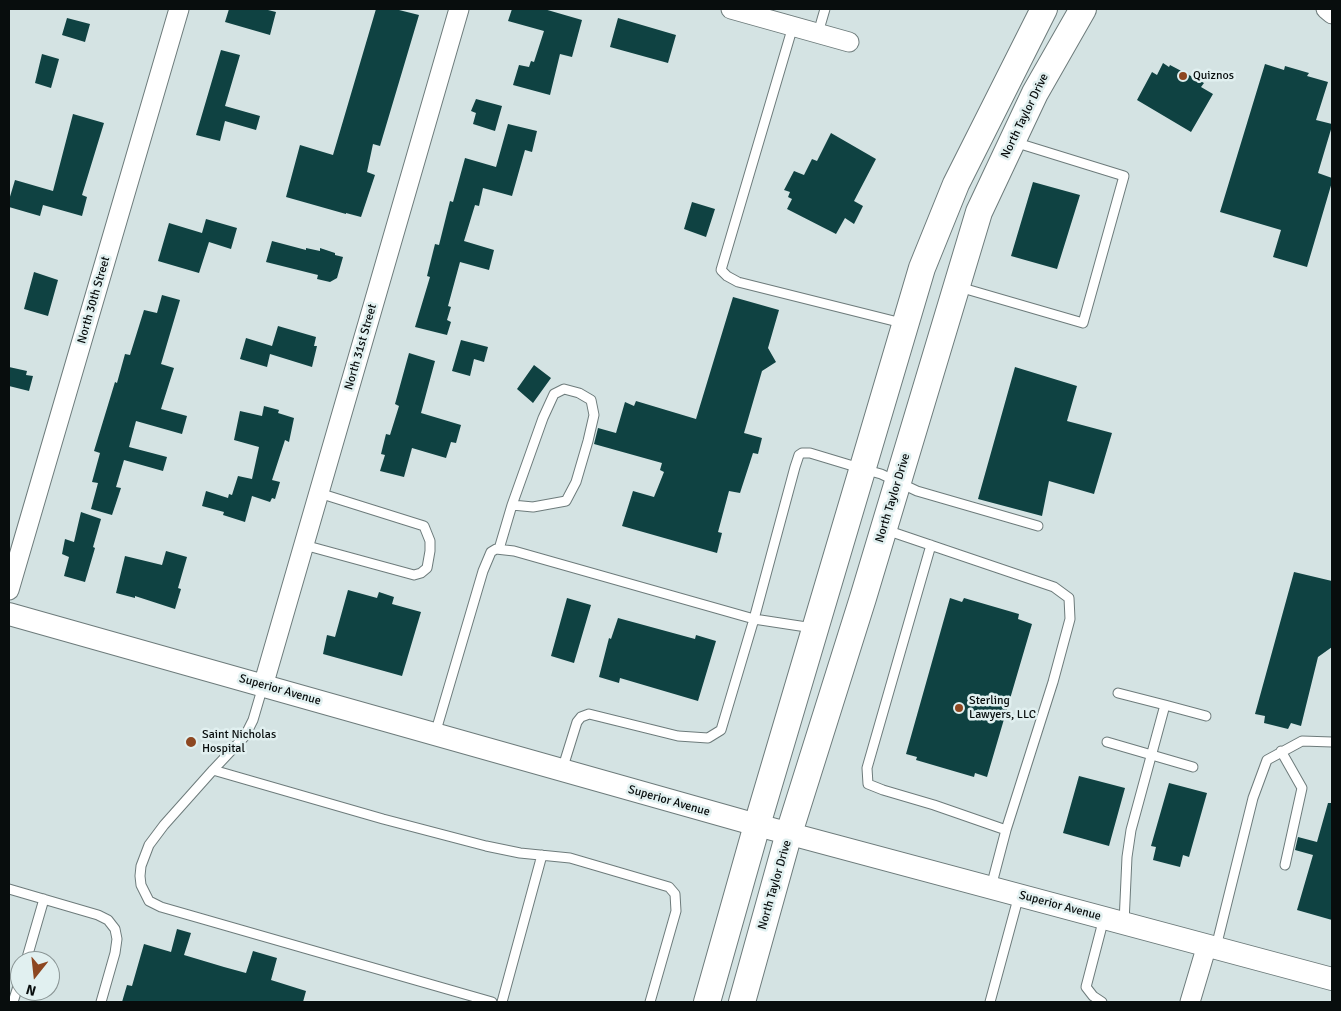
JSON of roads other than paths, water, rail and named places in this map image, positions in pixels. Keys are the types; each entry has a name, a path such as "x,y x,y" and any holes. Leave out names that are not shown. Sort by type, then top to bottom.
{"main road":[{"path":"707,1002 757,825 922,268 956,184 1044,9"},
{"name":"North Taylor Drive","path":"742,1002 789,833 884,529 978,212 1035,93 1083,9"}],"street":[{"name":"North 30th Street","path":"9,590 179,9"},
{"name":"North 31st Street","path":"263,686 459,9"},
{"path":"731,9 849,42"},
{"path":"1326,9 1332,14"},
{"name":"Superior Avenue","path":"9,614 757,825 1332,979"},
{"path":"1190,1002 1211,946"}],"lane":[{"path":"818,33 824,9"},
{"path":"793,26 721,270 738,282 906,324"},
{"path":"956,286 1084,323 1124,176 1012,142"},
{"path":"499,549 512,504 543,418 554,394 564,389 579,393 591,400 594,415 588,440 576,482 566,501 533,507 512,504"},
{"path":"562,770 577,722 581,717 589,714 678,736 708,738 721,730 799,455 802,453 810,453 864,468 917,491 1038,526"},
{"path":"304,545 414,575 421,573 427,568 430,541 424,526 319,493"},
{"path":"884,529 1054,586 1069,598 1070,619 1006,830 991,887"},
{"path":"931,545 867,768 868,784 1006,830"},
{"path":"434,734 483,572 491,552 496,548 514,551 754,618 816,629"},
{"path":"263,686 253,720 245,736 164,825 145,853 140,876 141,885 149,901 161,908 492,1002"},
{"path":"1118,693 1206,716"},
{"path":"1102,1002 1092,996 1086,987 1114,921 1131,830 1165,705"},
{"path":"1211,946 1253,798 1267,760 1302,741 1332,742"},
{"path":"1107,742 1193,767"},
{"path":"1282,751 1302,788 1285,865"},
{"path":"213,770 383,819 486,846 570,858 663,885 672,890 676,900 676,911 650,1002"},
{"path":"502,1002 542,855"},
{"path":"9,888 98,915 108,920 115,929 117,939 115,954 101,1002"},
{"path":"990,1002 1019,895"},
{"path":"29,951 44,899"}],"place":[{"name":"Quiznos","path":"1183,76"},
{"name":"Sterling Lawyers, LLC","path":"959,708"},
{"name":"Saint Nicholas Hospital","path":"191,742"}]}
